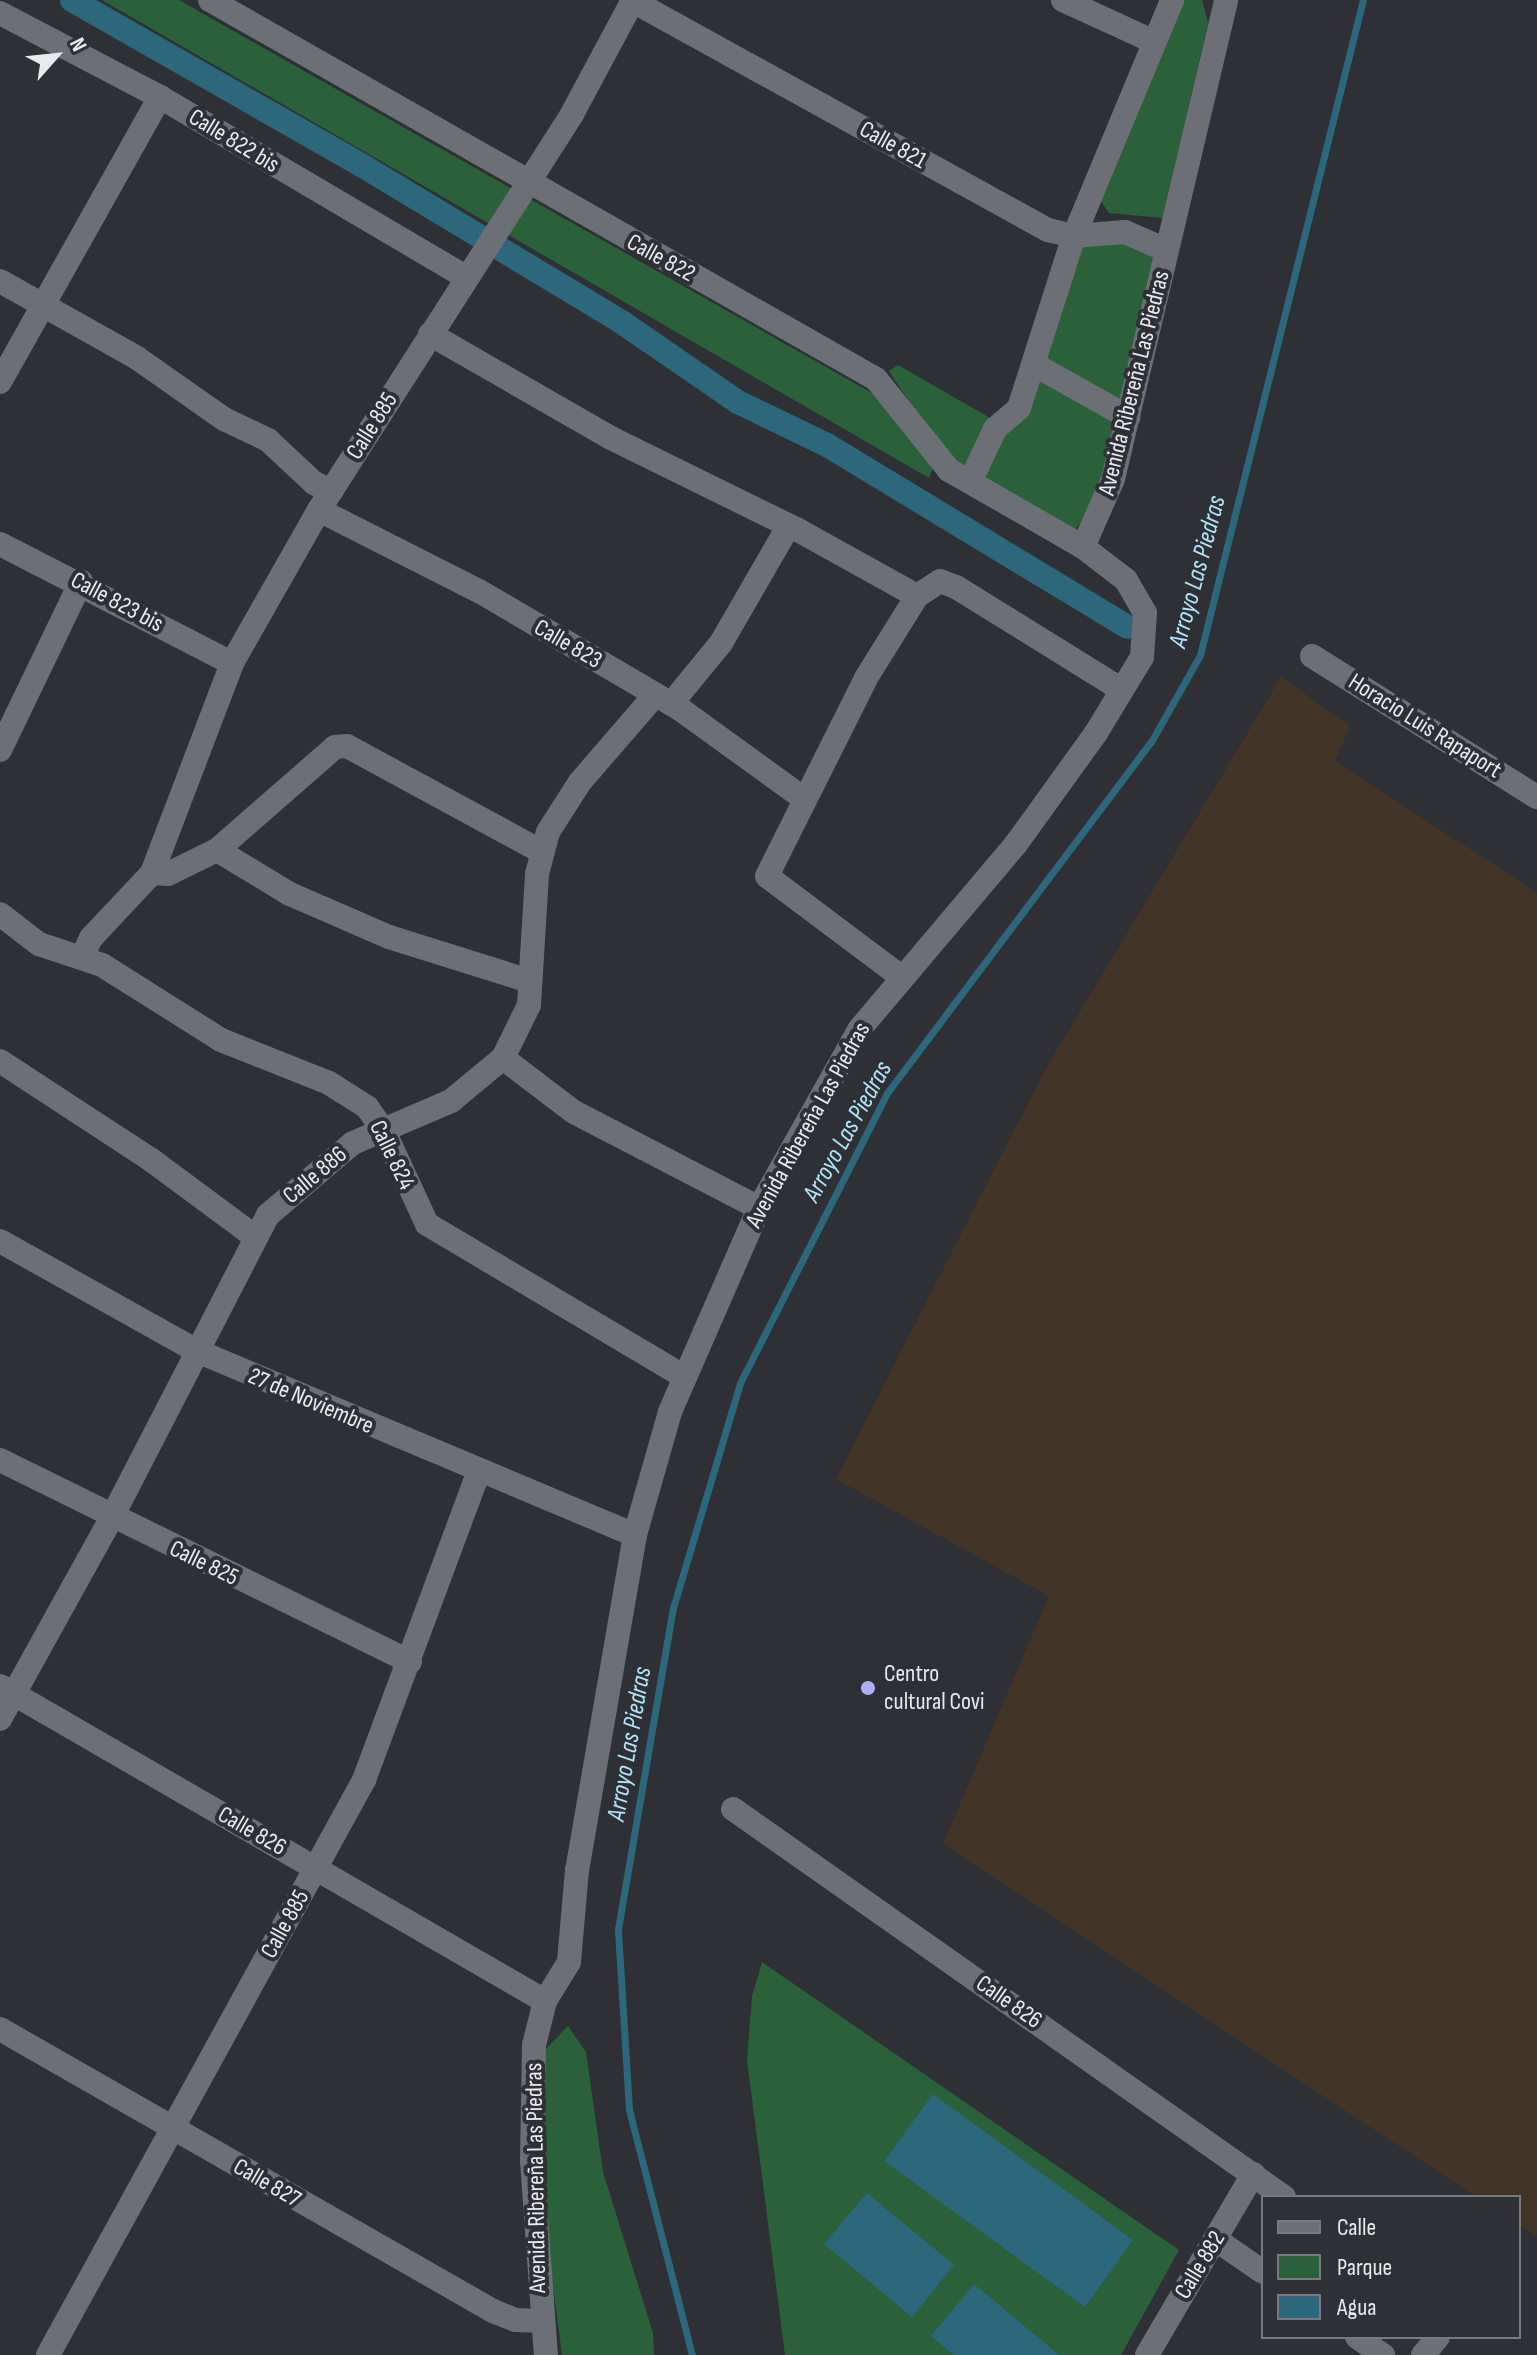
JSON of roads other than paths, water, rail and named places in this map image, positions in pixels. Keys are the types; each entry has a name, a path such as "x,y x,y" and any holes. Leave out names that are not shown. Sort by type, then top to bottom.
{"street":[{"name":"Calle 821","path":"632,0 1048,230 1074,236 1125,232 1166,250"},
{"name":"Calle 885","path":"152,873 232,663 325,501 525,181 572,114 632,0"},
{"path":"1063,0 1152,41"},
{"path":"970,482 995,429 1019,408 1074,236 1152,41 1172,0"},
{"name":"Avenida Ribereña Las Piedras","path":"546,2355 540,2321 531,2071 545,2001 569,1962 577,1870 635,1535 683,1376 759,1208 859,1030 900,976 1016,844 1142,657 1145,613 1126,580 1083,547 1113,479 1226,0"},
{"name":"Calle 822","path":"217,2 525,181 876,379 940,462 1083,547"},
{"name":"Calle 822 bis","path":"0,13 160,97 470,269"},
{"path":"0,382 47,305 160,97"},
{"name":"Calle 823","path":"0,281 137,358 224,419 268,440 314,483 325,501 663,699 803,798"},
{"path":"430,334 611,438 917,596"},
{"path":"1035,365 1128,417"},
{"name":"Calle 886","path":"0,1719 7,1690 111,1519 254,1236 286,1197 339,1154 451,1101 503,1058 525,1018 542,852 564,803 721,643 788,527"},
{"name":"Calle 823 bis","path":"0,544 81,582 232,663"},
{"path":"900,976 767,876 803,798 866,678 917,596 940,581 956,587 1122,690"},
{"path":"0,750 81,582"},
{"name":"Horacio Luis Rapaport","path":"1312,656 1537,797"},
{"path":"83,955 91,938 152,873 168,874 217,850 327,750 347,746 542,852"},
{"path":"217,850 290,894 389,937 529,981"},
{"name":"Calle 824","path":"0,914 39,944 83,955 238,1049 329,1083 367,1107 384,1131 427,1224 683,1376"},
{"path":"503,1058 574,1112 759,1208"},
{"path":"0,1061 150,1159 254,1236"},
{"name":"27 de Noviembre","path":"0,1241 197,1351 478,1473 635,1535"},
{"name":"Calle 825","path":"0,1460 111,1519 410,1662"},
{"name":"Calle 885","path":"48,2355 364,1780 478,1473"},
{"name":"Calle 826","path":"7,1690 545,2001"},
{"name":"Calle 826","path":"733,1809 1281,2195"},
{"name":"Calle 827","path":"0,2029 493,2311 515,2320 540,2321"},
{"name":"Calle 882","path":"1147,2355 1253,2174"},
{"path":"1215,2239 1261,2271"},
{"path":"1360,2339 1383,2355"},
{"path":"1423,2355 1436,2339"}],"water":[{"path":"933,2094 1133,2240 1085,2307 884,2161"},
{"path":"867,2193 954,2265 912,2317 824,2244"},
{"path":"974,2284 1059,2355 954,2355 931,2336"}],"waterway":[{"path":"72,0 363,166 623,323 738,402 827,445 1127,627"},
{"name":"Arroyo Las Piedras","path":"692,2355 629,2110 618,1929 673,1608 740,1383 887,1093 1151,742 1200,655 1363,0"}],"place":[{"name":"Centro cultural Covi","path":"868,1688"}]}
